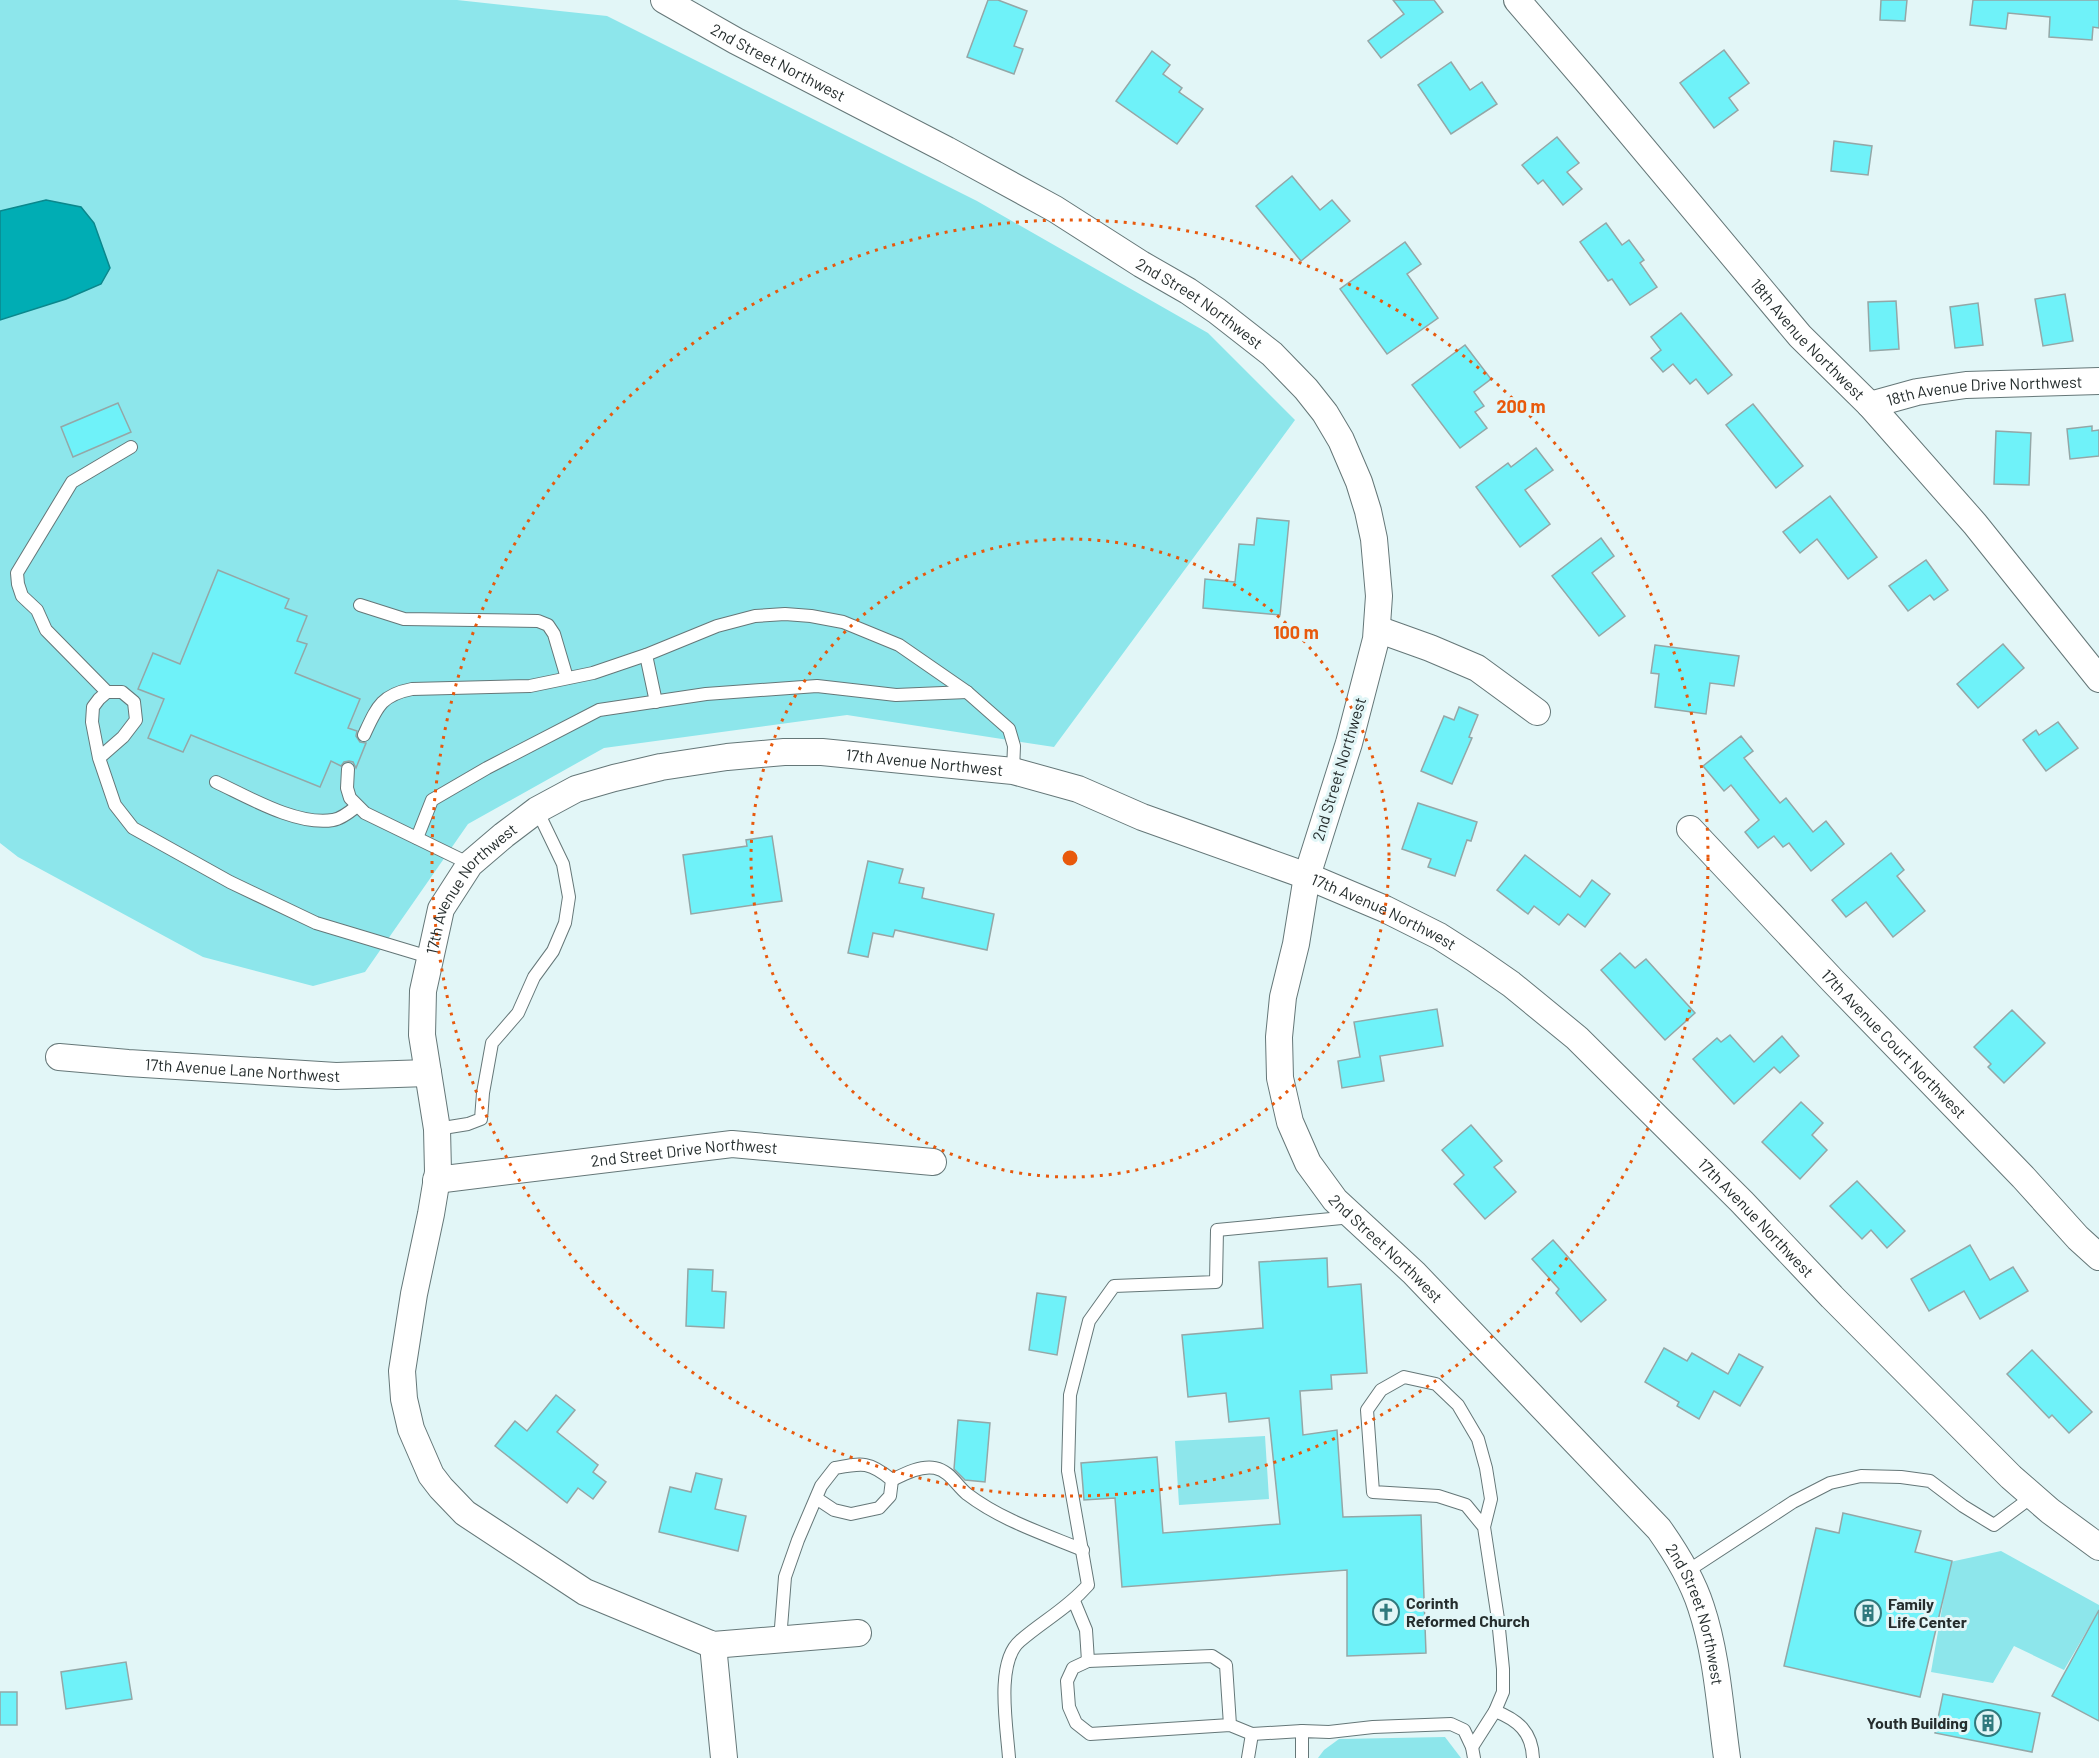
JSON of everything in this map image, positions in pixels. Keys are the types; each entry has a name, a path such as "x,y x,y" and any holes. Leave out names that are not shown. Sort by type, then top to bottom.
{"street":[{"name":"2nd Street Northwest","path":"664,0 736,41 948,150 1054,209 1198,297 1272,354 1306,389 1341,440 1359,482 1374,539 1379,596 1377,629 1349,743 1307,876 1296,944 1283,997 1280,1078 1290,1122 1308,1163 1335,1200 1414,1273 1659,1529 1686,1572 1701,1606 1710,1643 1727,1758"},
{"name":"18th Avenue Northwest","path":"1517,0 1800,336 1870,405 1976,524 2099,679"},
{"name":"18th Avenue Drive Northwest","path":"1870,405 1917,392 1966,385 2099,381"},
{"path":"1377,629 1477,668 1537,712"},
{"name":"17th Avenue Northwest","path":"713,1646 585,1592 465,1513 431,1474 411,1429 404,1399 402,1371 436,1180 437,1129 422,1035 423,991 441,909 470,864 537,810 576,789 614,778 661,767 727,757 784,752 822,752 1013,771 1078,789 1142,818 1307,876 1385,909 1439,936 1510,984 1577,1038 1742,1202 1832,1297 2011,1477 2099,1547"},
{"name":"17th Avenue Court Northwest","path":"1690,829 2023,1177 2078,1238 2099,1257"},
{"name":"17th Avenue Lane Northwest","path":"59,1057 336,1076 428,1073"},
{"name":"2nd Street Drive Northwest","path":"436,1180 732,1144 933,1162"},
{"path":"724,1758 713,1646 858,1633"}],"lane":[{"path":"107,693 46,630 37,610 22,596 17,573 72,482 131,447"},
{"path":"360,605 404,619 538,621 548,626 554,634 567,678"},
{"path":"364,735 376,708 391,695 401,691 530,686 593,673 646,655 717,626 755,616 785,614 843,622 899,645 967,692 1009,729 1014,746 1013,771"},
{"path":"646,655 656,702"},
{"path":"417,838 432,800 486,768 599,710 706,694 817,686 896,695 967,692"},
{"path":"99,759 123,737 136,720 134,702 122,693 107,693 99,699 93,707 92,722 99,759 115,805 134,828 230,882 316,923 429,957"},
{"path":"348,769 347,788 351,798 365,813 470,864"},
{"path":"216,782 286,814 309,819 335,820 357,806"},
{"path":"437,1129 468,1124 481,1119 492,1043 518,1013 534,977 553,951 565,923 569,897 563,864 537,810"},
{"path":"1009,1758 1005,1680 1010,1655 1018,1642 1074,1601 1088,1585 1068,1471 1070,1395 1089,1321 1114,1286 1216,1282 1217,1230 1353,1216"},
{"path":"1473,1752 1503,1692 1496,1601 1484,1527 1491,1499 1486,1468 1478,1439 1458,1405 1436,1384 1404,1377 1381,1390 1367,1410 1373,1492 1438,1496 1466,1505 1484,1527"},
{"path":"780,1640 785,1576 821,1486 835,1468 861,1463 881,1471 891,1480"},
{"path":"891,1480 912,1471 934,1467 947,1473 966,1493 1006,1518 1083,1550"},
{"path":"1686,1572 1793,1502 1830,1483 1861,1476 1901,1477 1930,1481 1963,1506 1994,1525 2032,1496"},
{"path":"816,1498 834,1510 851,1514 879,1508 890,1496 891,1480"},
{"path":"1074,1601 1086,1630 1088,1661"},
{"path":"1230,1725 1226,1665 1212,1656 1088,1661 1073,1668 1067,1681 1069,1707 1076,1723 1090,1734 1230,1725 1252,1734 1450,1724 1464,1730 1473,1752"},
{"path":"1495,1711 1511,1717 1526,1730 1532,1746 1533,1758"},
{"path":"1302,1731 1302,1758"},
{"path":"1248,1758 1252,1734"}],"shaded area":[{"path":"0,0 457,0 607,16 977,201 1208,333 1295,420 1054,747 847,715 604,748 468,824 365,972 313,986 203,957 18,857 0,843"},
{"path":"46,200 81,207 94,223 110,268 101,284 66,299 0,320 0,211"},
{"path":"1265,1436 1269,1499 1179,1505 1175,1441"},
{"path":"2001,1551 2099,1605 2099,1610 2064,1670 2014,1646 1993,1683 1931,1672 1950,1562"},
{"path":"1445,1737 1461,1758 1318,1758 1324,1750 1339,1739"}],"building":[{"path":"988,0 998,0 1027,11 1014,46 1023,49 1014,74 967,57"},
{"path":"1393,0 1434,0 1443,12 1381,58 1368,41 1404,14"},
{"path":"1881,0 1907,0 1905,21 1880,20"},
{"path":"1973,0 2099,0 2099,28 2093,27 2092,40 2049,37 2050,17 2008,13 2006,29 1970,25"},
{"path":"1724,50 1749,83 1729,98 1738,110 1714,128 1680,83"},
{"path":"1152,51 1170,65 1163,74 1182,88 1179,92 1203,109 1177,144 1116,101"},
{"path":"1451,62 1470,90 1482,82 1497,104 1451,134 1418,85"},
{"path":"1557,137 1579,163 1567,172 1582,189 1563,205 1543,180 1538,184 1522,165"},
{"path":"1834,141 1872,146 1868,175 1831,171"},
{"path":"1292,176 1320,210 1332,200 1350,221 1301,261 1256,206"},
{"path":"1606,223 1622,245 1629,240 1644,260 1640,263 1657,287 1630,305 1612,279 1608,281 1580,242"},
{"path":"1405,242 1421,264 1407,274 1438,318 1387,354 1340,289"},
{"path":"2065,294 2073,341 2043,346 2035,299"},
{"path":"1896,301 1899,349 1870,351 1868,302"},
{"path":"1978,303 1983,345 1955,348 1950,307"},
{"path":"1681,313 1732,375 1708,394 1696,379 1690,384 1673,364 1663,372 1651,358 1661,350 1651,337"},
{"path":"1465,345 1491,379 1474,392 1484,406 1475,412 1487,428 1460,448 1412,385"},
{"path":"118,403 131,432 73,457 61,427"},
{"path":"1753,404 1803,466 1776,488 1726,425"},
{"path":"2092,426 2092,431 2099,430 2099,456 2070,459 2067,429"},
{"path":"1996,431 2031,433 2029,485 1994,484"},
{"path":"1536,448 1553,470 1525,490 1550,524 1520,547 1476,487 1508,463 1511,467"},
{"path":"1830,496 1877,557 1848,579 1817,539 1800,553 1783,532"},
{"path":"1257,518 1289,521 1280,615 1203,608 1205,579 1235,582 1239,544 1254,545"},
{"path":"1601,538 1614,556 1592,573 1625,616 1599,636 1552,576"},
{"path":"1926,560 1948,590 1934,600 1930,595 1908,611 1889,586"},
{"path":"218,570 289,599 285,608 307,616 297,641 307,644 295,673 360,699 348,728 357,731 356,736 360,742 366,743 356,768 353,762 344,762 341,766 331,761 320,787 191,735 183,752 148,738 164,699 138,689 153,653 180,664"},
{"path":"2003,644 2024,668 1978,708 1957,684"},
{"path":"1655,645 1739,656 1734,686 1710,683 1706,714 1655,707 1659,674 1651,673"},
{"path":"1459,707 1478,715 1469,737 1472,738 1452,784 1421,771 1444,716 1454,720"},
{"path":"2058,722 2078,748 2046,771 2023,740 2036,730 2039,735"},
{"path":"1741,736 1753,751 1744,758 1780,803 1786,798 1813,832 1826,821 1844,844 1811,871 1789,843 1783,847 1774,836 1758,848 1745,832 1759,820 1731,785 1724,791 1703,766"},
{"path":"1418,803 1477,822 1471,841 1467,840 1455,876 1428,867 1431,859 1402,849"},
{"path":"772,836 782,901 691,914 683,855 747,846 746,840"},
{"path":"1891,853 1904,870 1897,876 1925,911 1893,937 1866,902 1846,917 1832,900"},
{"path":"1525,855 1580,897 1592,880 1610,894 1585,927 1568,914 1559,925 1534,906 1528,914 1497,890"},
{"path":"868,861 903,869 899,883 924,888 922,898 994,914 987,950 895,930 893,937 873,933 868,957 848,953"},
{"path":"1620,953 1635,968 1646,959 1695,1013 1665,1040 1601,970"},
{"path":"1437,1009 1443,1046 1380,1056 1384,1081 1342,1088 1338,1061 1360,1057 1354,1022"},
{"path":"2012,1010 2045,1043 2004,1083 1988,1067 1991,1064 1974,1047"},
{"path":"1730,1035 1754,1062 1782,1036 1799,1056 1780,1073 1774,1067 1734,1104 1693,1059 1717,1038 1721,1042"},
{"path":"1801,1102 1823,1123 1812,1135 1827,1150 1800,1179 1762,1142"},
{"path":"1471,1125 1502,1161 1494,1167 1516,1192 1485,1219 1454,1184 1464,1175 1442,1150"},
{"path":"1857,1181 1905,1231 1887,1248 1871,1230 1862,1239 1830,1206"},
{"path":"1553,1240 1606,1300 1581,1322 1556,1293 1559,1289 1532,1259"},
{"path":"1970,1245 1990,1280 2013,1267 2028,1291 1980,1319 1964,1291 1929,1311 1911,1279"},
{"path":"1327,1258 1328,1287 1361,1284 1367,1373 1331,1375 1332,1389 1300,1391 1303,1435 1337,1430 1343,1517 1421,1515 1426,1653 1347,1656 1347,1570 1122,1587 1115,1498 1084,1500 1081,1463 1157,1457 1163,1533 1280,1524 1269,1418 1229,1422 1226,1393 1188,1397 1182,1335 1263,1328 1259,1262"},
{"path":"688,1269 713,1270 712,1291 726,1292 724,1328 686,1326"},
{"path":"1037,1293 1066,1297 1057,1355 1029,1350"},
{"path":"1664,1348 1687,1361 1692,1353 1728,1374 1739,1354 1763,1367 1740,1406 1714,1391 1699,1419 1677,1406 1679,1402 1645,1382"},
{"path":"2032,1350 2092,1412 2069,1433 2052,1415 2049,1418 2007,1374"},
{"path":"556,1395 575,1410 557,1432 598,1465 593,1472 606,1482 593,1499 578,1488 567,1503 495,1446 515,1421 527,1431"},
{"path":"958,1420 990,1423 985,1482 965,1480 954,1469"},
{"path":"696,1473 722,1479 715,1509 746,1516 738,1551 659,1532 670,1487 691,1492"},
{"name":"Family Life Center","path":"1843,1513 1921,1531 1915,1552 1952,1561 1920,1697 1784,1666 1816,1528 1839,1533"},
{"path":"2099,1610 2099,1721 2052,1696"},
{"path":"126,1662 132,1699 66,1709 61,1672"},
{"path":"0,1692 17,1692 17,1725 0,1725"},
{"name":"Youth Building","path":"1943,1694 2040,1713 2032,1752 1935,1733"}],"place":[{"name":"Corinth Reformed Church","path":"1386,1612"},
{"name":"Family Life Center","path":"1868,1613"},
{"name":"Youth Building","path":"1988,1723"}]}
